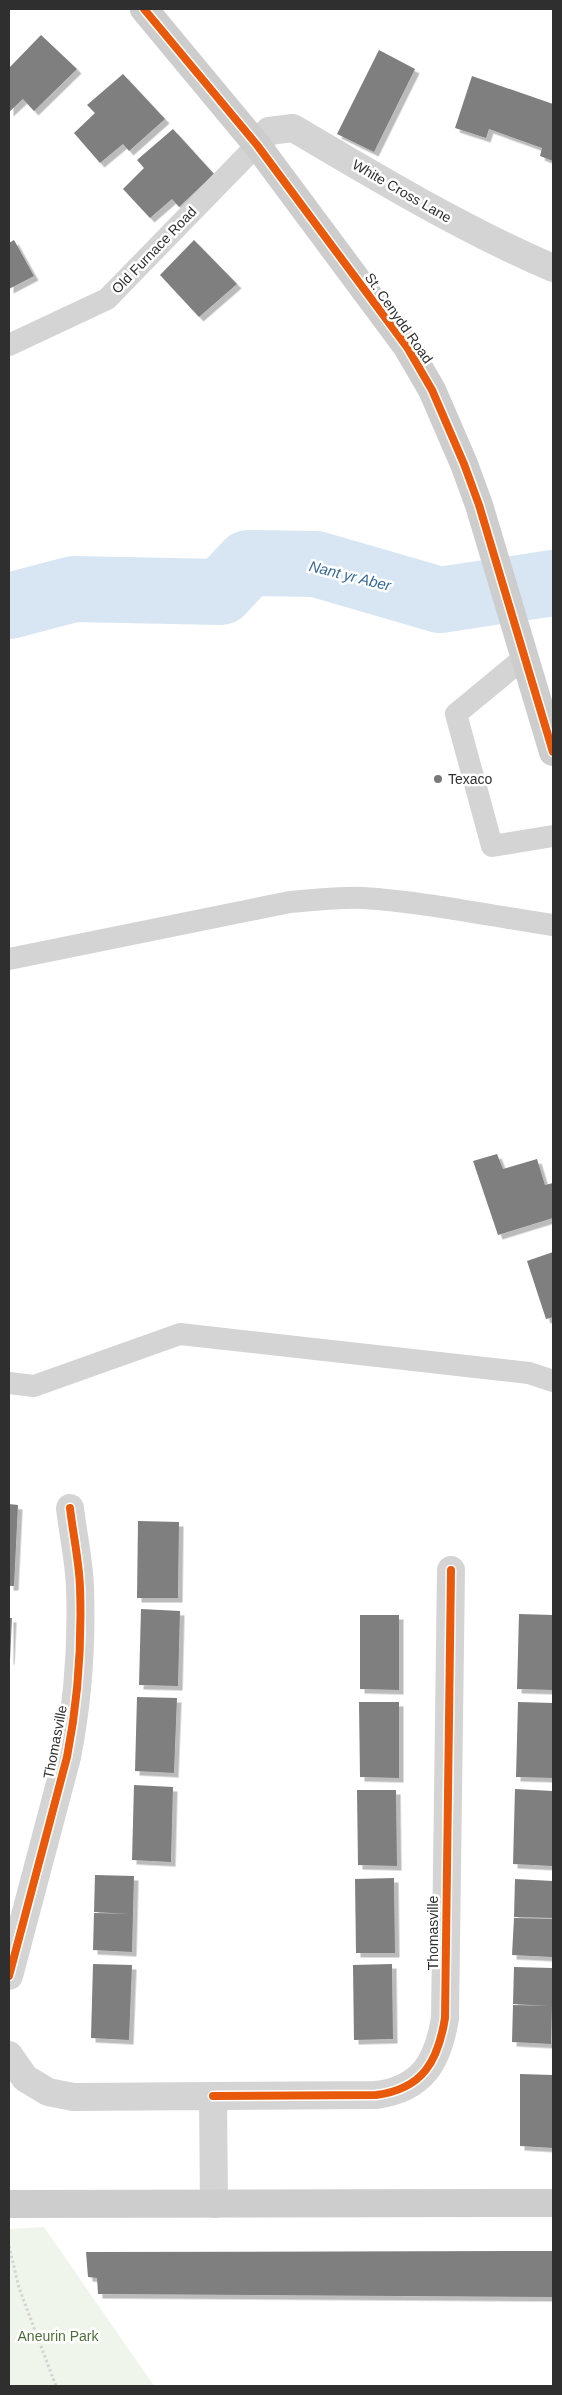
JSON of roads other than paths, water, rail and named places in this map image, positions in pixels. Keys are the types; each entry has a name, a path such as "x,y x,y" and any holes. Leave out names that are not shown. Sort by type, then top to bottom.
{"main road":[{"name":"St. Cenydd Road","path":"144,9 257,145 407,347 432,390 464,464 479,505 553,752"},
{"path":"9,2204 553,2204"}],"street":[{"name":"White Cross Lane","path":"257,145 269,131 293,128 431,209 501,246 553,268"},
{"name":"Thomasville","path":"9,1976 67,1757 74,1722 80,1637 80,1585 70,1508"},
{"name":"Thomasville","path":"9,2055 25,2078 48,2092 73,2096 376,2095 394,2093 418,2078 436,2056 446,2018 451,1570"},
{"path":"213,2096 214,2204"}],"lane":[{"name":"Old Furnace Road","path":"9,344 107,299 257,145"},
{"path":"525,657 456,714 492,846 553,836"},
{"path":"9,959 290,902 330,898 362,898 399,902 553,925"},
{"path":"9,1383 34,1386 180,1334 529,1373 553,1381"}],"waterway":[{"name":"Nant yr Aber","path":"9,606 74,589 221,592 248,563 316,564 440,600 553,583"}],"place":[{"name":"Texaco","path":"438,779"}],"park label":[{"name":"Aneurin Park","path":"58,2336"}]}
